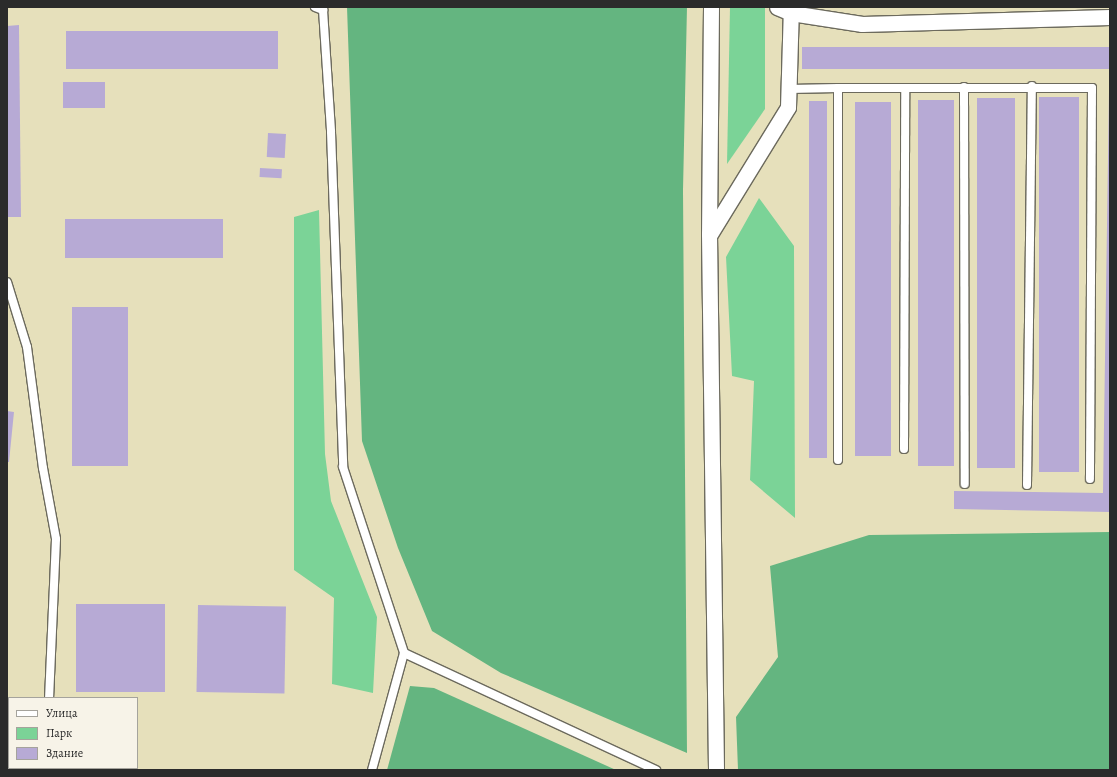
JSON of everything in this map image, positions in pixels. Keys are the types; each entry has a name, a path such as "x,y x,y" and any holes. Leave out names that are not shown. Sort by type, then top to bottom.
{"street":[{"path":"711,7 709,234 716,770"},
{"path":"709,234 788,107 786,9 862,24 1110,17"}],"lane":[{"path":"320,8 331,132 343,467 404,652 372,770"},
{"path":"788,89 905,89 1032,86 1092,88 1090,479"},
{"path":"1027,485 1032,86"},
{"path":"964,87 965,484"},
{"path":"838,88 838,460"},
{"path":"904,449 905,89"},
{"path":"7,282 28,347 43,468 56,539 49,697"},
{"path":"404,652 656,770"}],"green space":[{"path":"347,7 687,7 683,190 687,753 501,673 432,631 398,548 362,441"},
{"path":"730,7 765,7 765,109 727,164"},
{"path":"759,198 794,246 795,518 750,480 754,381 732,376 726,257"},
{"path":"319,210 325,454 331,501 377,617 373,693 332,684 334,598 294,570 294,217"},
{"path":"1110,532 1110,770 738,770 736,717 778,657 770,566 869,535"},
{"path":"410,686 434,688 616,770 387,770"}],"building":[{"path":"19,25 21,217 7,217 7,26"},
{"path":"66,31 278,31 278,69 66,69"},
{"path":"802,47 1110,47 1110,69 802,69"},
{"path":"63,82 105,82 105,108 63,108"},
{"path":"1109,91 1110,512 954,509 954,491 1103,493"},
{"path":"1039,97 1079,97 1079,472 1039,472"},
{"path":"977,98 1015,98 1015,468 977,468"},
{"path":"918,100 954,100 954,466 918,466"},
{"path":"809,101 827,101 827,458 809,458"},
{"path":"855,102 891,102 891,456 855,456"},
{"path":"268,133 286,134 285,158 267,157"},
{"path":"260,168 282,169 281,178 260,177"},
{"path":"65,219 223,219 223,258 65,258"},
{"path":"72,307 128,307 128,466 72,466"},
{"path":"7,411 14,412 9,462 7,462"},
{"path":"76,604 165,604 165,692 76,692"},
{"path":"198,605 286,607 284,694 196,692"},
{"path":"7,721 8,721 8,744"}]}
